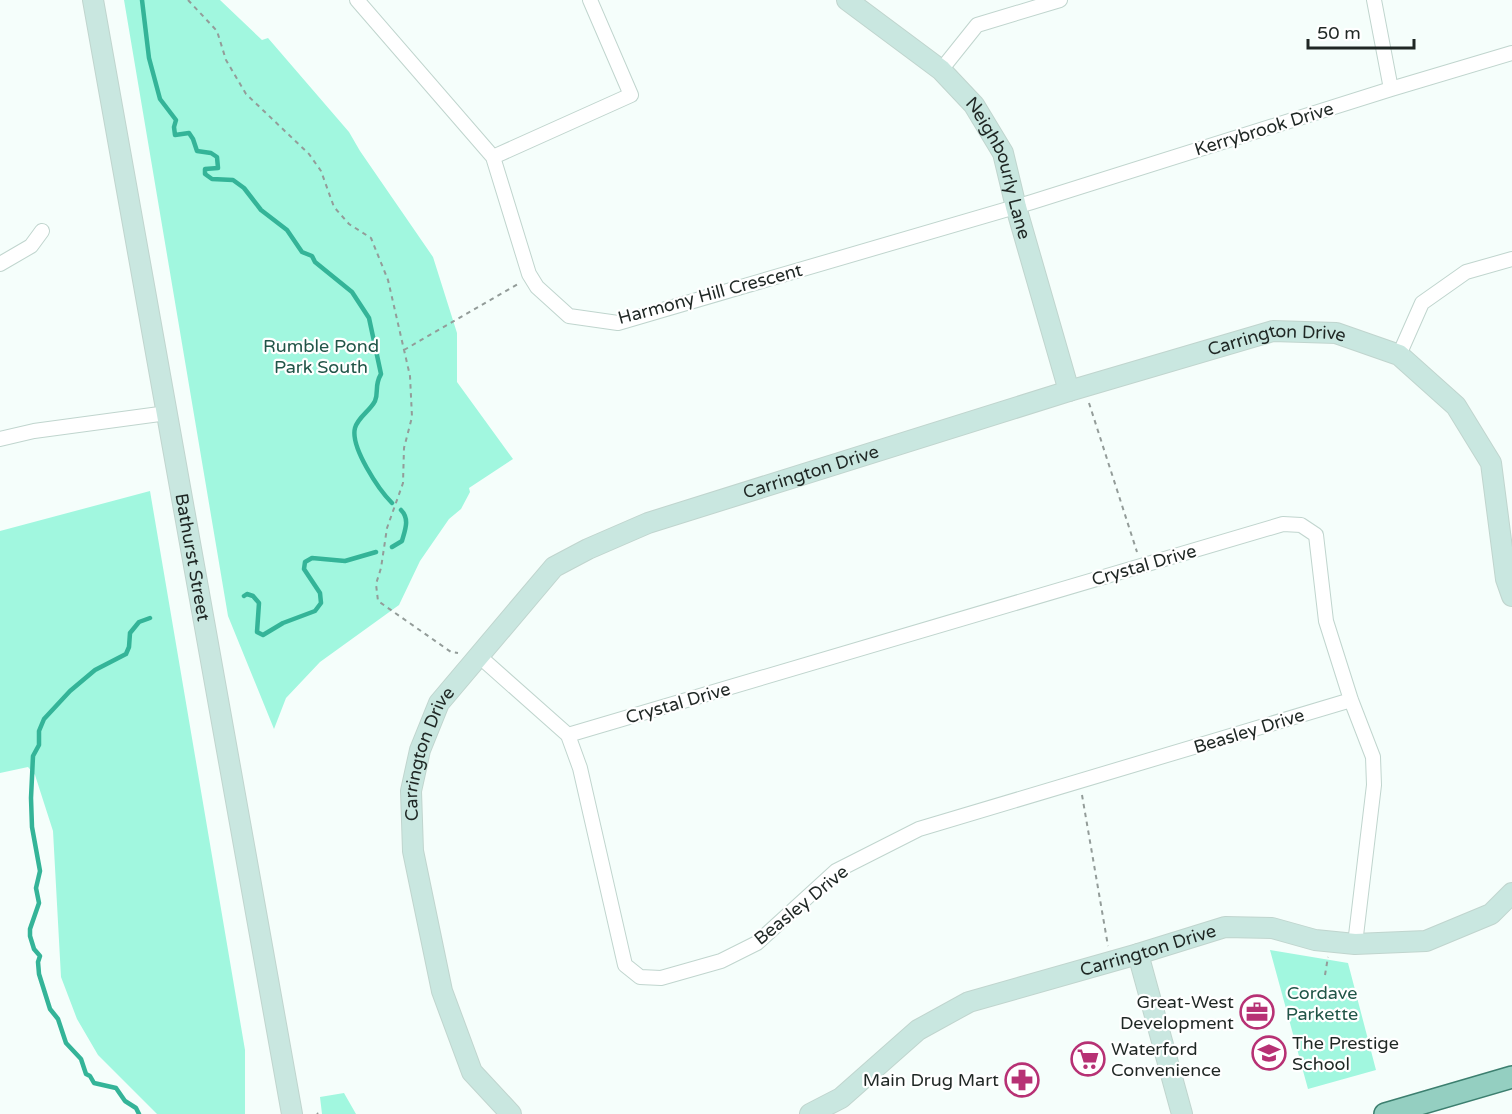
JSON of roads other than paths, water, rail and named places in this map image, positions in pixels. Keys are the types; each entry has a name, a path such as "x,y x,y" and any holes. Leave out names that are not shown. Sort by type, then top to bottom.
{"main road":[{"path":"1385,1114 1512,1077"}],"street":[{"name":"Bathurst Street","path":"93,0 292,1114"},
{"name":"Harmony Hill Crescent","path":"357,0 493,157 530,277 537,287 569,316 618,323 1016,207"},
{"path":"493,157 631,94 590,0"},
{"name":"Neighbourly Lane","path":"847,0 941,70 974,105 1003,153 1016,207 1077,389"},
{"path":"941,70 977,25 1060,0"},
{"path":"1374,0 1391,89"},
{"name":"Kerrybrook Drive","path":"1016,207 1512,53"},
{"path":"0,264 31,246 42,231"},
{"path":"1399,355 1422,303 1466,272 1512,259"},
{"name":"Carrington Drive","path":"511,1114 472,1072 442,991 413,851 411,791 420,750 439,703 554,567 588,549 648,523 1077,389 1274,331 1336,333 1399,355 1456,406 1491,463 1506,579 1512,596"},
{"path":"0,439 34,431 167,413"},
{"name":"Crystal Drive","path":"568,735 1283,524 1301,525 1316,535 1326,621 1351,700 1373,757 1374,785 1354,944"},
{"name":"Beasley Drive","path":"479,656 568,735 580,768 625,965 640,977 661,978 721,961 757,943 836,872 919,829 1351,700"},
{"name":"Carrington Drive","path":"810,1114 841,1098 918,1030 969,1002 1225,927 1272,928 1315,940 1354,944 1426,941 1491,914 1512,893"},
{"path":"1138,954 1182,1114"}],"waterway":[{"path":"142,0 149,58 160,99 176,120 175,135 189,133 197,151 211,153 217,157 218,168 205,169 205,174 212,179 233,180 244,188 261,210 287,230 302,252 312,256 315,262 352,292 369,318 381,374 375,401 361,417 355,428 355,436 367,468 392,503"},
{"path":"392,547 402,541 405,529 406,521 401,510"},
{"path":"244,596 247,594 253,596 259,603 257,632 263,635 283,623 315,611 321,603 320,593 304,569 305,562 312,558 345,561 376,552"},
{"path":"139,1114 136,1108 125,1101 116,1088 94,1083 86,1074 81,1059 66,1043 58,1019 50,1009 39,974 40,956 34,949 30,936 30,929 39,903 36,888 40,871 32,827 31,798 33,756 39,745 39,731 44,719 70,691 95,670 126,654 130,633 139,622 150,618"}],"place":[{"name":"Great-West Development","path":"1257,1012"},
{"name":"The Prestige School","path":"1269,1053"},
{"name":"Waterford Convenience","path":"1088,1059"},
{"name":"Main Drug Mart","path":"1022,1080"}],"park label":[{"name":"Rumble Pond Park South","path":"321,356"},
{"name":"Cordave Parkette","path":"1322,1003"}]}
